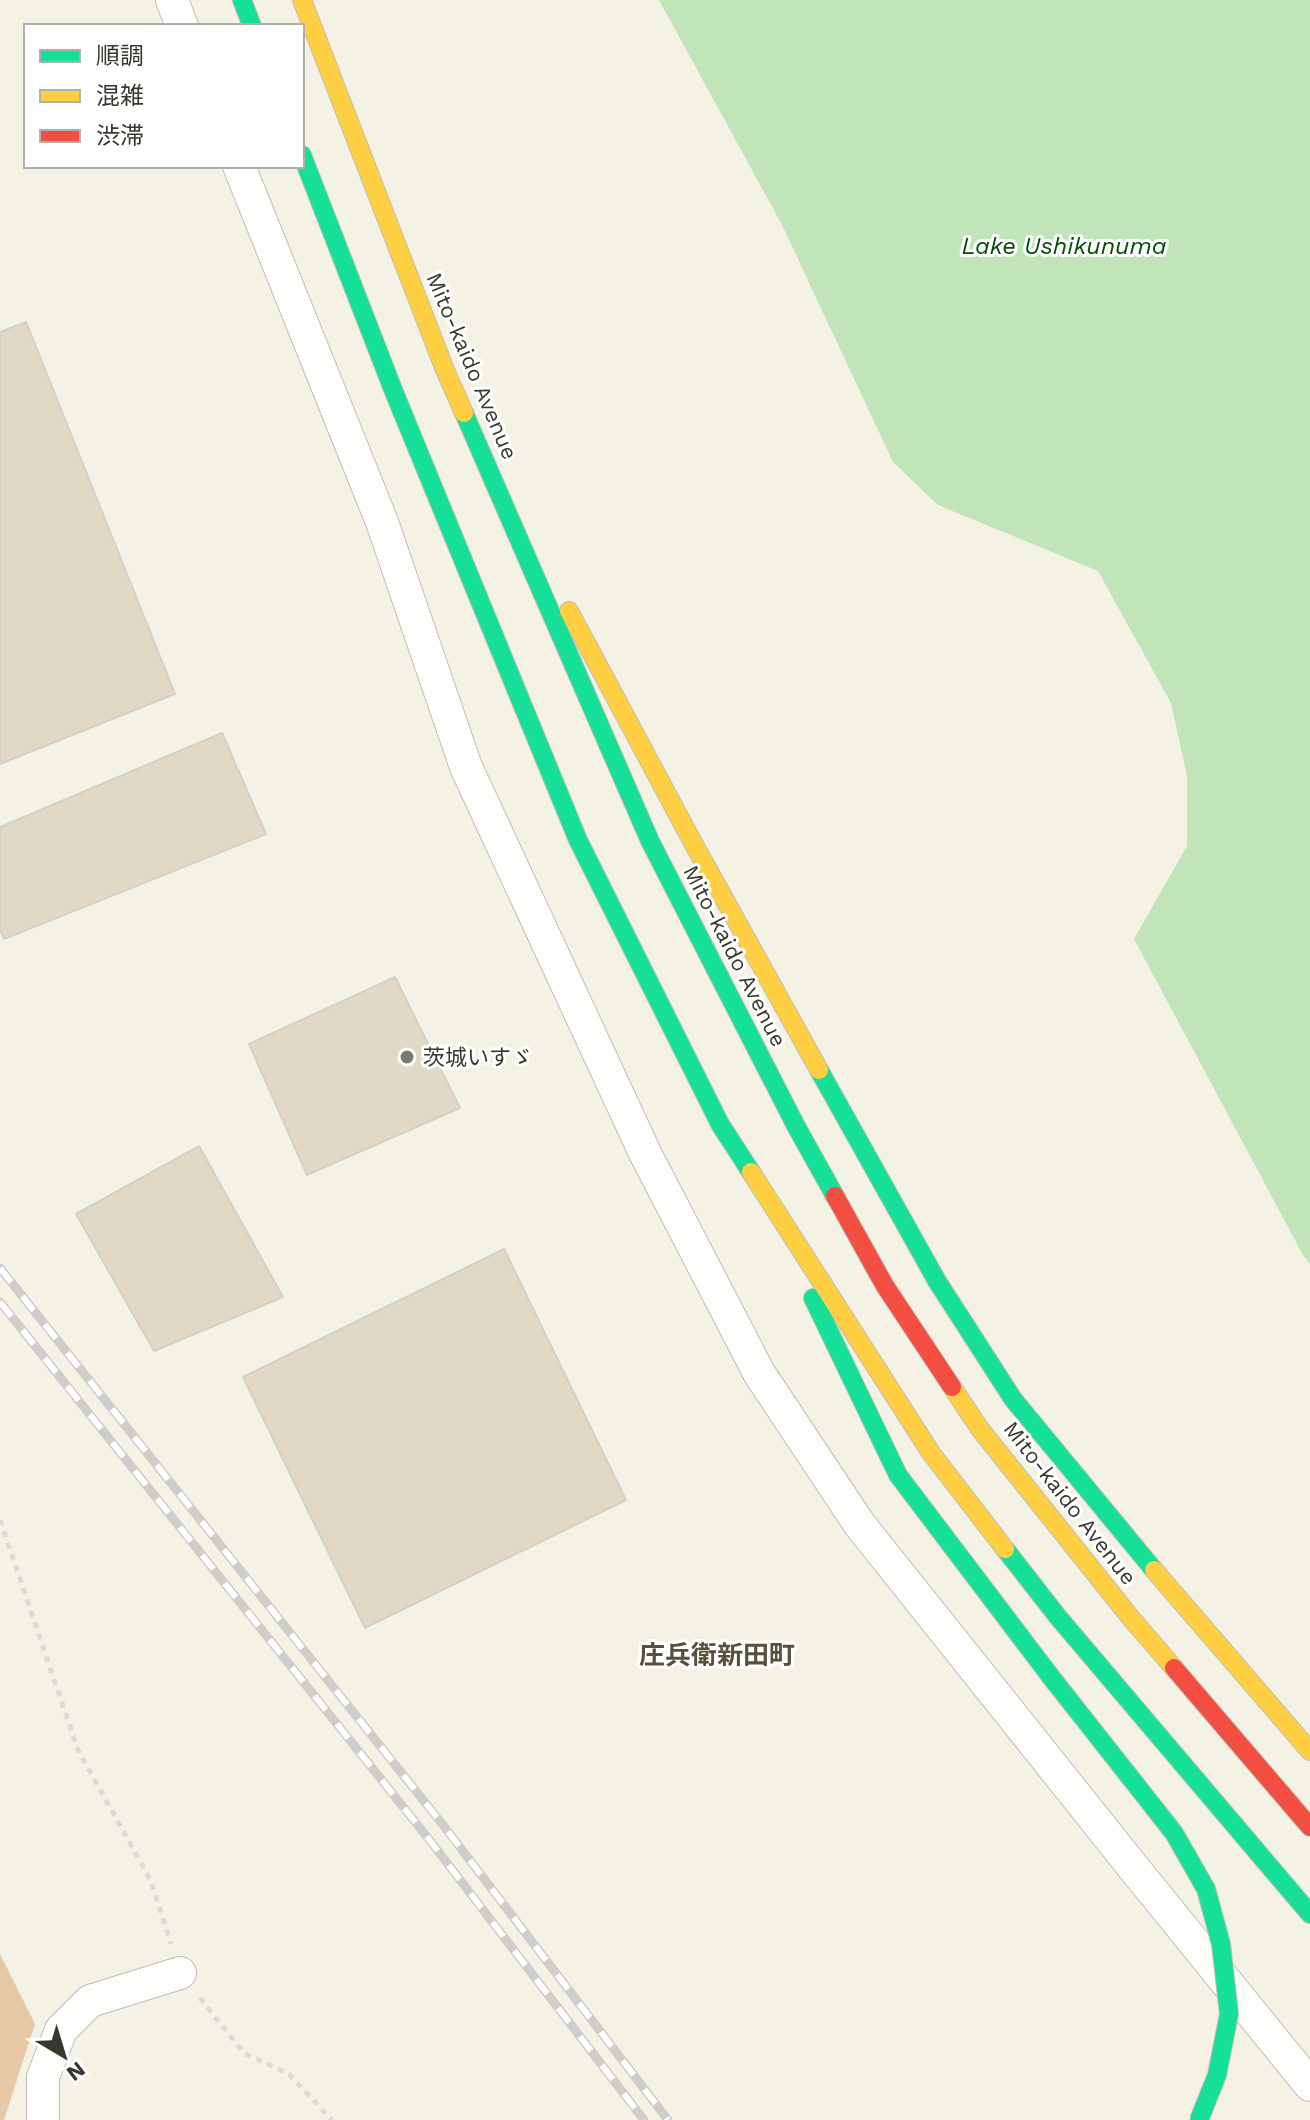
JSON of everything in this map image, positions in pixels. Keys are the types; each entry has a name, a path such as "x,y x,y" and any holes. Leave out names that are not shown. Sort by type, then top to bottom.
{"main road":[{"path":"242,0 251,24"},
{"name":"Mito-kaido Avenue","path":"302,0 433,341 650,841 796,1126 885,1286 990,1442 1130,1617 1310,1827"},
{"path":"304,160 400,407 578,840 720,1124 831,1334 898,1475 1174,1833 1206,1889 1221,1944 1229,2014 1217,2075 1199,2120"},
{"path":"473,432 699,853 937,1281 1013,1399 1174,1594 1310,1751"},
{"path":"720,1124 931,1453 1058,1617 1310,1914"}],"street":[{"path":"240,168 382,522 466,767 645,1153 759,1373 860,1525 1310,2085"},
{"path":"43,2120 43,2077 61,2030 90,2001 180,1973"}],"path":[{"path":"0,1520 78,1750 151,1881 180,1973 244,2053 289,2074 332,2120"}],"shaded area":[{"path":"0,1954 35,2024 4,2120 0,2120"}],"water":[{"name":"Lake Ushikunuma","path":"659,0 1310,0 1310,1264 1134,939 1187,846 1187,776 1171,703 1098,571 938,505 893,462 782,225"}],"building":[{"path":"26,322 175,694 0,764 0,332"},
{"path":"222,733 266,834 4,939 0,929 0,827"},
{"path":"395,977 460,1108 307,1175 249,1044"},
{"path":"199,1146 283,1297 154,1351 76,1214"},
{"path":"504,1249 626,1500 365,1628 243,1377"}],"railway":[{"path":"0,1268 443,1825 668,2120"},
{"path":"0,1302 428,1838 644,2120"}],"traffic: fast":[{"path":"242,0 251,24"},
{"path":"304,160 394,392 578,840 720,1124 751,1172"},
{"path":"464,413 650,841 835,1196"},
{"path":"819,1070 937,1281 1013,1399 1154,1570"},
{"path":"813,1298 898,1475 1051,1677"},
{"path":"1005,1549 1058,1617 1310,1914"},
{"path":"1051,1677 1174,1833 1206,1889 1221,1944 1229,2014 1217,2075 1199,2120"}],"traffic: slow":[{"path":"302,0 464,413"},
{"path":"569,611 819,1070"},
{"path":"751,1172 931,1453 1005,1549"},
{"path":"952,1387 980,1429 1174,1668"},
{"path":"1154,1570 1310,1751"}],"traffic: jam":[{"path":"835,1196 885,1286 952,1387"},
{"path":"1174,1668 1310,1827"}],"place":[{"name":"茨城いすゞ","path":"407,1057"}],"district":[{"name":"庄兵衛新田町","path":"717,1655"}]}
